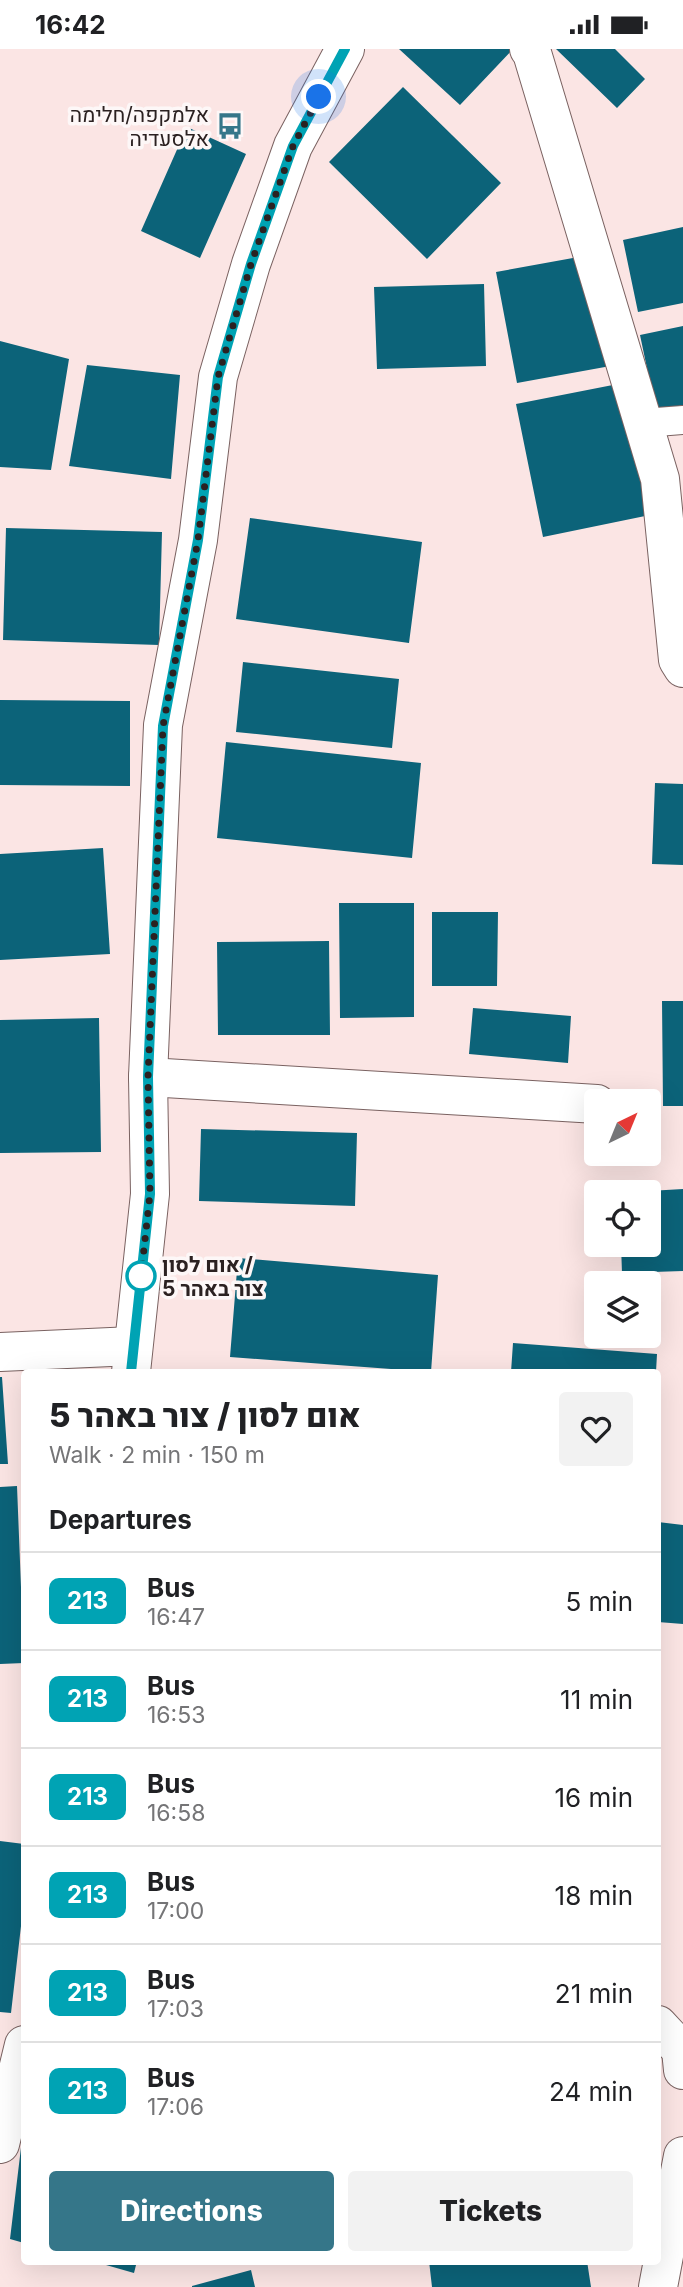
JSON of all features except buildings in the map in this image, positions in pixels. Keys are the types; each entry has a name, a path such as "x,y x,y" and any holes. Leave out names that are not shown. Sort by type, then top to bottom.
{"street":[{"path":"0,1352 132,1359 150,1194 148,1077 163,726 198,540 218,377 251,264 293,146 345,49"},
{"path":"529,49 660,479 678,660 683,668"},
{"path":"148,1077 584,1103"},
{"path":"661,2028 681,2050 683,2070"},
{"path":"0,2144 21,2057"},
{"path":"658,2287 683,2156"}],"lane":[{"path":"644,423 683,420"}],"bus line":[{"name":"213","path":"131,1369 150,1194 148,1077 163,726 198,540 218,377 251,264 293,146 345,49"}],"place":[{"name":"אלמקפה/חלימה אלסעדיה","path":"230,126"},
{"name":"אום לסון / צור באהר 5","path":"141,1276"}],"route":[{"path":"141,1276 150,1194 148,1077 163,726 198,540 218,377 251,264 293,146 319,97"}]}
